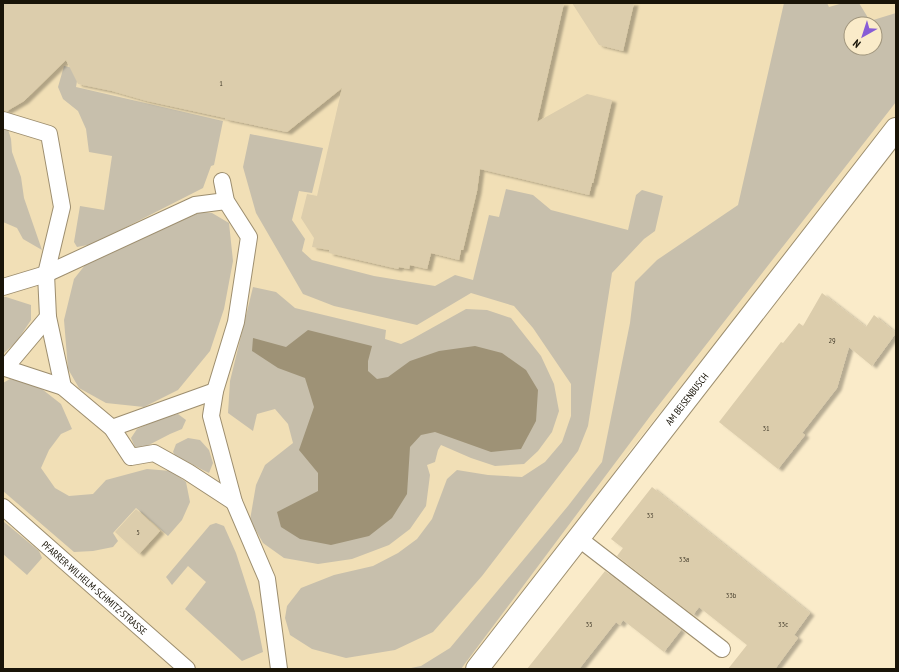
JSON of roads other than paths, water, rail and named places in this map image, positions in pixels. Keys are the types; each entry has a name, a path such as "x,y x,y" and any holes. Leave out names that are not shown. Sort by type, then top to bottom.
{"street":[{"name":"AM BEISENBUSCH","path":"477,669 896,129"}],"lane":[{"path":"3,120 49,134 62,207 46,274 48,317 63,387"},
{"path":"222,181 226,201 249,237 236,322 214,391 211,416 234,502 267,579 279,669"},
{"path":"3,287 46,274 195,205 226,201"},
{"path":"48,317 4,369 63,387 112,428 131,457 154,453 188,472 234,502"},
{"path":"112,428 214,391"},
{"name":"PFARRER-WILHELM-SCHMITZ-STRASSE","path":"3,507 187,669"},
{"path":"578,538 722,649"}]}
